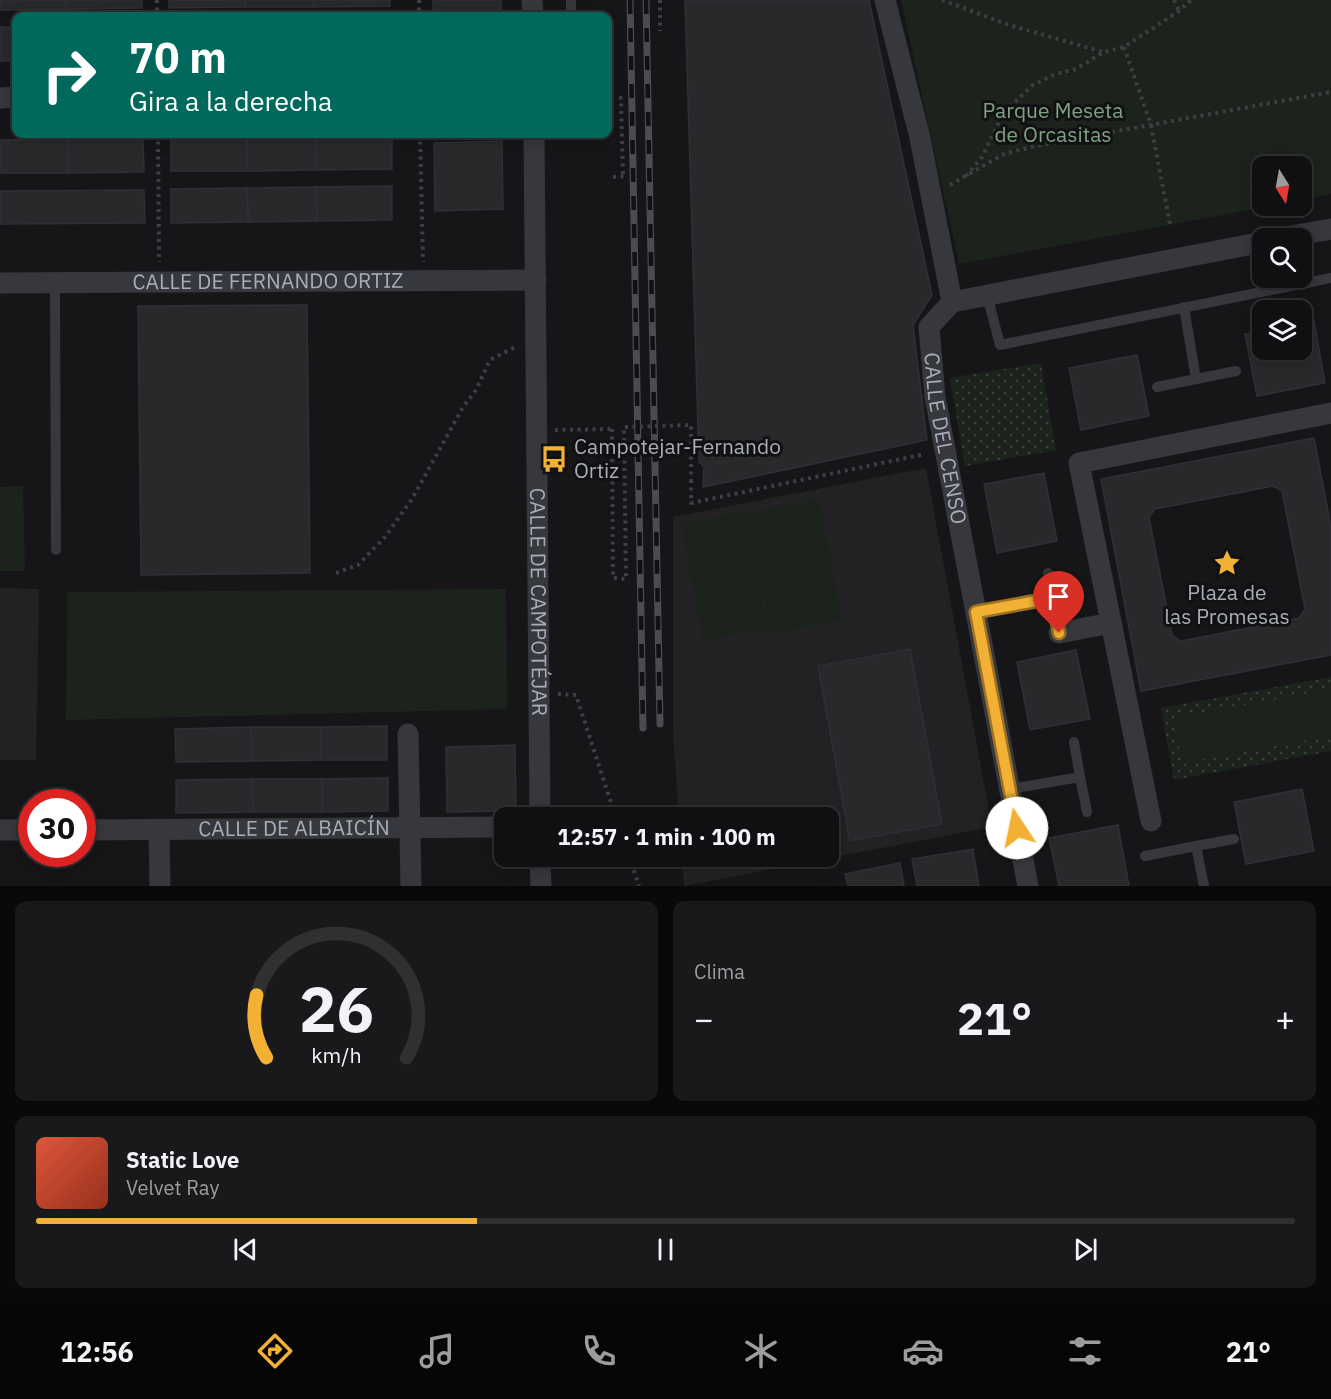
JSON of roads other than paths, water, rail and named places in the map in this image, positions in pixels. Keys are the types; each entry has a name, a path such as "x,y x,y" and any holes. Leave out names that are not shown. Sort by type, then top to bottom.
{"street":[{"path":"885,0 920,138 952,302 1252,244"},
{"name":"CALLE DE CAMPOTÉJAR","path":"534,138 540,807"},
{"path":"1312,232 1331,229"},
{"name":"CALLE DE FERNANDO ORTIZ","path":"0,283 536,280"},
{"name":"CALLE DEL CENSO","path":"952,302 928,327 935,397 1028,886"},
{"path":"1151,821 1079,463 1331,413"},
{"path":"1059,633 1111,623"},
{"path":"408,734 411,886"},
{"name":"CALLE DE ALBAICÍN","path":"96,830 494,827"},
{"path":"0,830 18,830"},
{"path":"159,830 160,886"},
{"path":"540,867 541,886"}],"lane":[{"path":"532,10 548,12"},
{"path":"987,295 1000,345 1331,278"},
{"path":"55,283 56,550"},
{"path":"1184,307 1196,379"},
{"path":"1157,387 1236,371"},
{"path":"1048,573 1059,633"},
{"path":"976,612 1053,598"},
{"path":"1074,742 1087,812"},
{"path":"1010,789 1080,777"},
{"path":"1145,856 1234,839"},
{"path":"1196,846 1203,886"}],"railway":[{"path":"630,0 643,728"},
{"path":"646,0 660,724"}],"place":[{"name":"Campotejar-Fernando Ortiz","path":"554,459"},
{"name":"Plaza de las Promesas","path":"1227,563"}],"park label":[{"name":"Parque Meseta de Orcasitas","path":"1053,123"}]}
